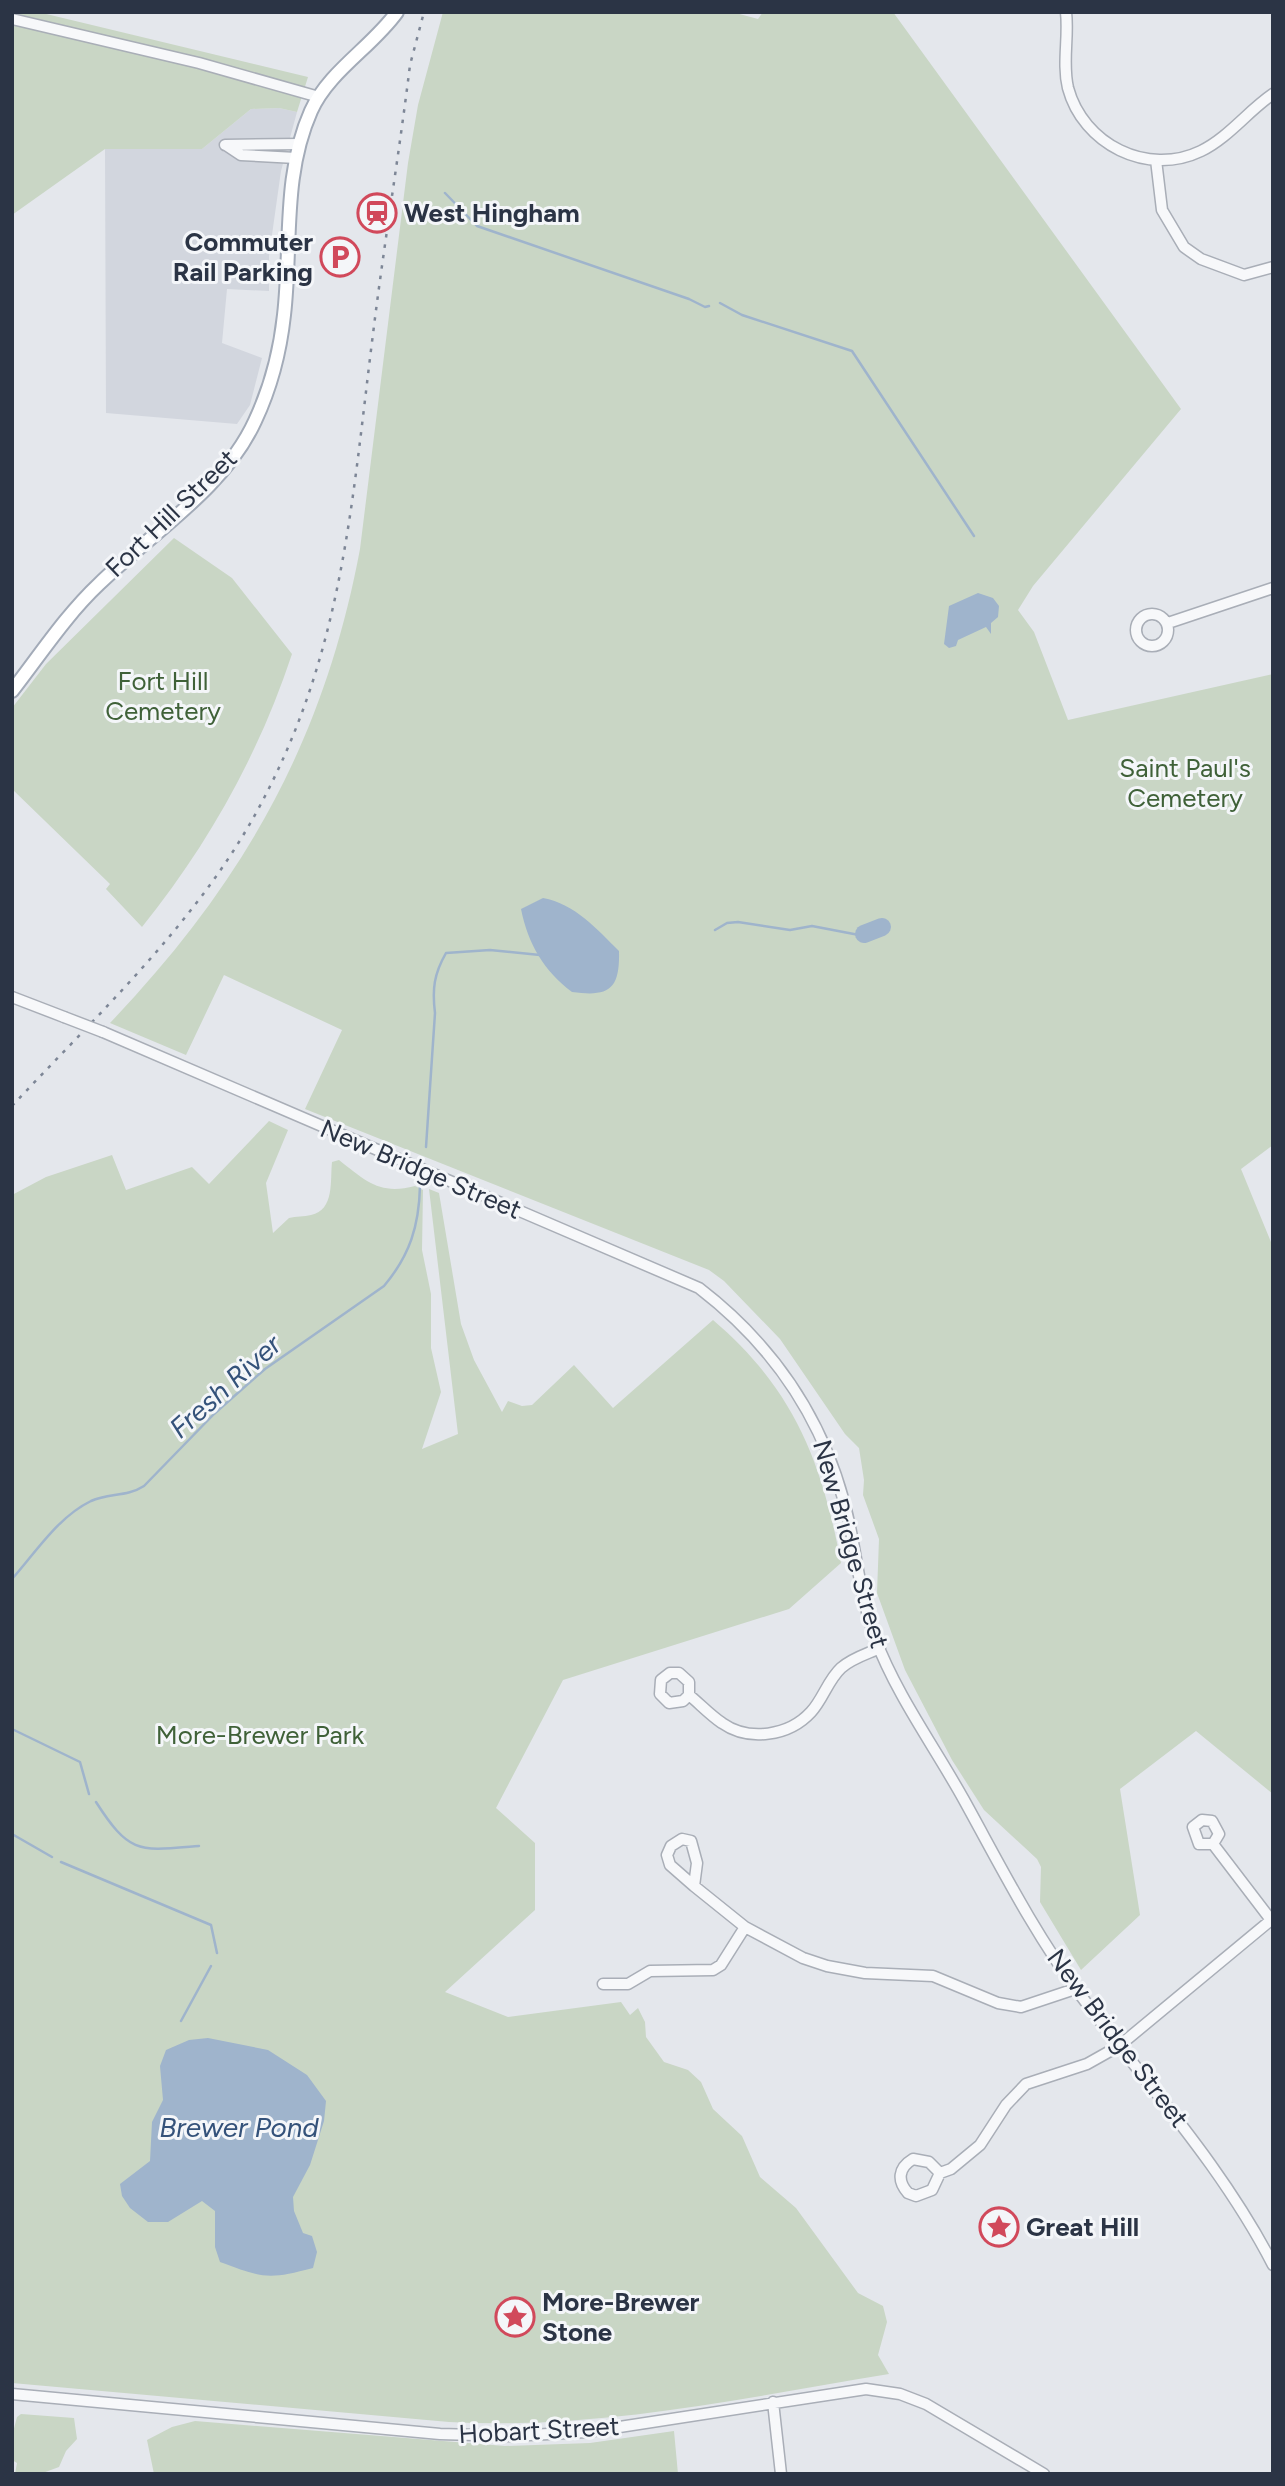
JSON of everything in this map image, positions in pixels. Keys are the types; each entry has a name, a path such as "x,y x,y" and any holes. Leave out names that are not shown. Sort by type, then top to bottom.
{"main road":[{"name":"Fort Hill Street","path":"12,691 96,586 187,506 226,467 255,423 280,351 285,312 287,242 296,158 300,144 319,97 397,12"}],"street":[{"path":"1066,12 1066,77 1083,120 1095,135 1111,146 1156,160 1183,157 1203,150 1273,94"},
{"path":"12,19 199,63 319,97"},
{"path":"296,158 241,155 225,145 300,144"},
{"path":"1156,160 1162,210 1184,247 1201,259 1244,275 1273,267"},
{"path":"1168,623 1273,588"},
{"name":"New Bridge Street","path":"12,997 103,1032 699,1288 721,1305 765,1348 786,1374 830,1454 852,1537 861,1595 880,1648 927,1742 963,1798 1020,1902 1075,1989 1200,2147 1273,2265"},
{"path":"689,1695 723,1724 738,1731 774,1733 786,1730 810,1714 838,1670 849,1661 880,1648"},
{"path":"694,1886 695,1847 691,1842 682,1839 671,1846 667,1856 670,1865 694,1886 745,1927 803,1958 827,1966 865,1973 933,1976 998,2003 1032,2005 1075,1989"},
{"path":"940,2173 951,2169 980,2145 1006,2105 1026,2084 1087,2064 1119,2046 1272,1921 1213,1844"},
{"path":"603,1984 628,1984 650,1971 713,1970 721,1965 745,1927"},
{"name":"Hobart Street","path":"12,2394 440,2434 510,2436 587,2432 848,2390 900,2393 950,2418 1044,2474"},
{"path":"773,2402 781,2474"}],"shaded area":[{"path":"279,108 297,112 281,171 269,256 269,291 227,289 222,343 262,358 250,405 237,424 106,413 105,149 202,149 251,109"}],"green space":[{"path":"12,12 38,12 308,77 297,112 279,108 251,109 202,149 105,149 12,215"},
{"name":"Saint Paul's Cemetery","path":"443,12 732,12 758,19 763,12 893,12 1181,409 1033,586 1018,610 1034,632 1068,720 1273,674 1273,1145 1241,1169 1273,1247 1273,1794 1196,1731 1120,1789 1140,1915 1081,1970 1040,1902 1041,1867 1037,1859 984,1810 952,1760 905,1670 877,1593 879,1539 863,1495 864,1480 859,1448 845,1434 780,1339 724,1281 709,1270 305,1109 342,1030 224,975 186,1055 110,1023 158,970 201,916 238,862 272,805 325,684 360,549 408,163 418,105"},
{"name":"Fort Hill Cemetery","path":"174,538 232,578 292,654 264,727 229,797 189,864 142,927 106,889 110,884 12,789 12,708 46,664"},
{"name":"More-Brewer Park","path":"269,1121 288,1130 266,1183 273,1233 289,1218 311,1215 324,1207 330,1193 332,1162 339,1160 366,1180 383,1188 415,1186 423,1190 422,1250 431,1294 431,1348 441,1392 422,1449 458,1434 429,1189 439,1193 461,1324 474,1360 502,1412 508,1401 522,1406 532,1405 574,1365 613,1408 713,1320 741,1346 764,1373 800,1429 824,1492 841,1563 789,1609 563,1680 496,1808 535,1843 535,1910 445,1992 508,2017 621,2002 630,2015 638,2008 645,2022 646,2037 664,2062 688,2070 701,2082 713,2109 742,2136 760,2177 796,2208 858,2293 883,2306 887,2322 878,2355 889,2374 670,2410 615,2417 505,2423 449,2422 12,2383 12,1195 46,1177 112,1155 126,1190 192,1167 209,1184"},
{"path":"21,2414 74,2418 77,2439 66,2451 59,2467 40,2474 15,2474 17,2463 12,2460 12,2436 17,2417"},
{"path":"195,2421 505,2446 590,2443 674,2431 678,2474 154,2474 147,2440 172,2427"}],"water":[{"path":"978,593 993,598 999,606 998,617 991,623 991,634 986,627 958,640 956,646 949,648 944,644 949,606"},
{"path":"543,898 575,912 594,926 619,951 617,975 610,988 595,993 572,992 545,966 528,934 521,909"},
{"name":"Brewer Pond","path":"208,2038 268,2050 307,2075 326,2101 324,2121 310,2165 293,2197 294,2211 303,2233 312,2236 317,2252 313,2268 266,2276 220,2262 215,2247 215,2211 202,2201 168,2222 148,2222 130,2208 122,2196 120,2184 150,2161 152,2122 163,2100 160,2066 166,2050 189,2040"}],"waterway":[{"path":"445,193 477,226 689,299 705,307 709,306"},
{"path":"720,303 742,315 852,351 974,536"},
{"path":"715,930 727,923 738,922 790,930 812,926 859,935"},
{"path":"864,934 882,927"},
{"name":"Fresh River","path":"426,1147 435,1013 434,989 436,975 446,953 490,950 540,955"},
{"name":"Fresh River","path":"12,1579 68,1516 91,1501 131,1492 144,1486 214,1414 265,1369 384,1286 407,1251 418,1214 420,1186"},
{"path":"12,1729 80,1762 89,1794"},
{"path":"96,1802 118,1832 138,1846 162,1849 199,1846"},
{"path":"12,1834 52,1857"},
{"path":"61,1862 211,1925 217,1953"},
{"path":"181,2021 211,1966"}],"railway":[{"path":"12,1106 143,967 204,893 232,854 256,813 285,754 308,696 339,580 358,460 410,65 424,12"}],"place":[{"name":"West Hingham","path":"377,213"},
{"name":"Commuter Rail Parking","path":"340,257"},
{"name":"Great Hill","path":"999,2227"},
{"name":"More-Brewer Stone","path":"515,2317"}]}
